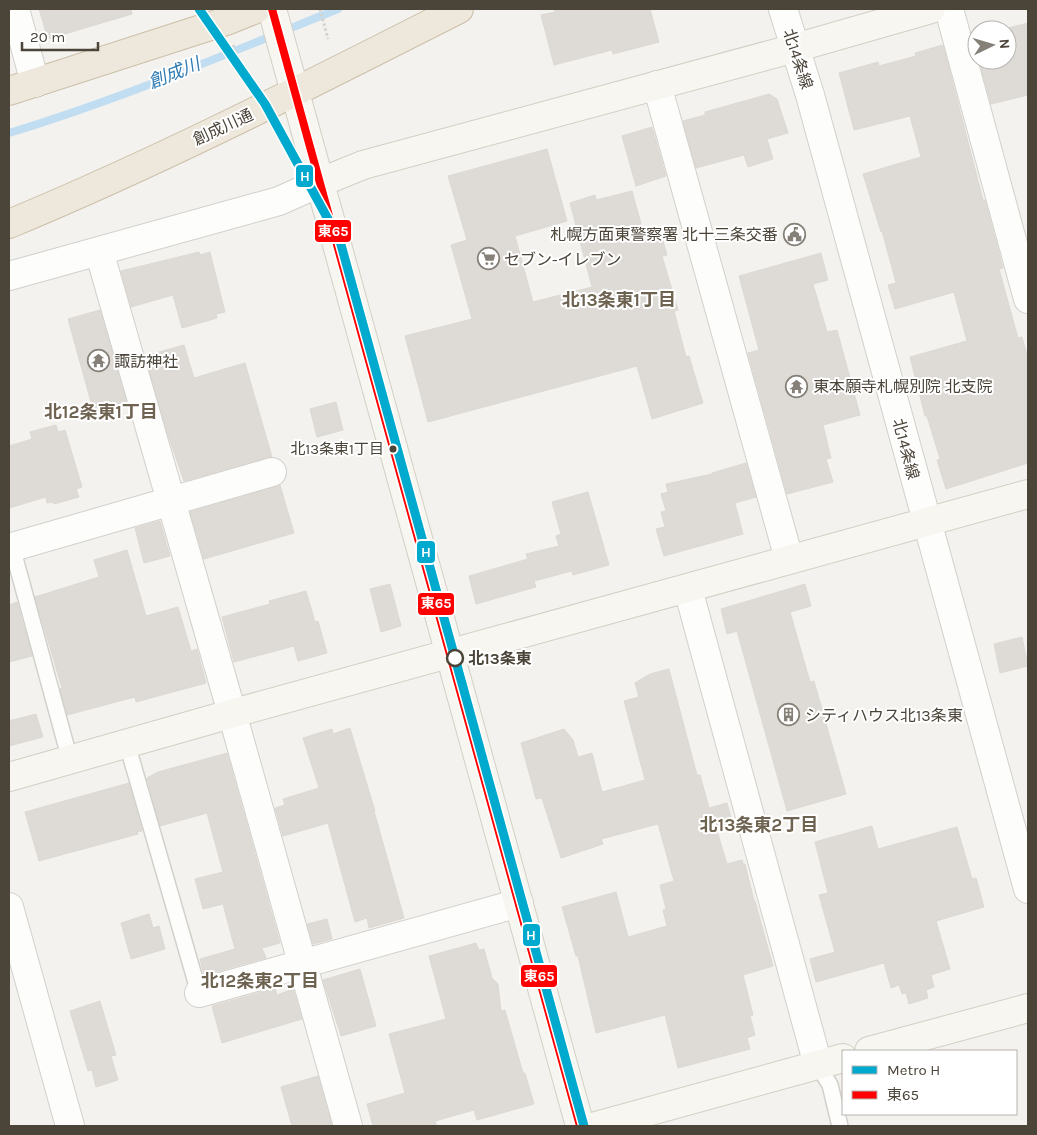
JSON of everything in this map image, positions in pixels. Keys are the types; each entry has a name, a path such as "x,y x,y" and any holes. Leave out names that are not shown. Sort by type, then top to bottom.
{"highway":[{"name":"創成川通","path":"9,224 75,196 295,92 459,9"},
{"path":"9,91 226,21 268,14"}],"street":[{"path":"15,9 36,83"},
{"name":"北14条線","path":"783,9 810,95 1028,889"},
{"path":"9,276 279,201 363,165 795,48 931,9"},
{"path":"950,9 1028,299"},
{"path":"268,14 285,56 580,1126"},
{"path":"657,85 789,559"},
{"path":"99,251 172,502 348,1126"},
{"path":"10,547 272,472"},
{"path":"9,777 232,713 1028,494"},
{"path":"596,1126 831,1062 688,589"},
{"path":"200,993 519,903"},
{"path":"9,907 70,1126"},
{"path":"873,1050 1028,1008"}],"lane":[{"path":"10,547 70,760"},
{"path":"127,744 200,993"},
{"path":"831,1062 830,1085 840,1126"}],"path":[{"path":"320,9 328,39"},
{"path":"232,40 242,74"}],"building":[{"path":"39,9 131,9 132,14 48,39"},
{"path":"554,9 650,9 659,42 613,54 612,50 554,65 541,15 555,12"},
{"path":"1028,23 1028,95 991,104 982,70 1017,70 1017,26"},
{"path":"943,45 983,200 985,200 1003,268 999,269 1018,338 1022,337 1028,358 1028,463 946,489 937,460 940,459 927,416 925,416 910,357 967,341 954,292 895,309 888,285 896,283 882,231 863,174 921,157 910,116 854,130 839,73 878,62 879,66 916,56 915,53"},
{"path":"769,94 777,99 788,133 767,139 773,159 748,167 744,155 696,168 683,121 705,115 705,112"},
{"path":"652,127 666,176 636,186 622,136"},
{"path":"547,149 567,221 515,236 533,302 592,287 570,203 595,195 596,200 632,191 645,238 661,234 667,255 662,256 678,310 674,311 686,357 689,356 703,403 652,419 637,366 428,422 405,336 472,319 451,245 467,240 448,176"},
{"path":"199,252 200,255 210,252 225,312 216,314 217,318 182,328 173,295 131,307 121,271"},
{"path":"821,253 828,280 813,284 827,332 837,330 860,415 823,425 831,458 826,459 833,482 787,494 748,353 759,350 739,276"},
{"path":"100,310 127,403 94,413 68,319"},
{"path":"184,345 194,378 245,363 272,457 184,481 167,432 145,356"},
{"path":"336,402 343,430 317,437 310,409"},
{"path":"56,425 58,432 65,430 82,487 76,489 79,497 54,504 53,502 47,503 46,497 9,508 9,446 32,439 30,432"},
{"path":"746,463 756,497 735,503 743,534 664,556 656,529 665,527 661,512 666,511 661,494 668,492 666,484 712,474"},
{"path":"280,485 294,533 204,559 190,512"},
{"path":"588,492 609,565 573,575 572,571 534,581 536,587 476,604 469,576 528,559 526,554 559,546 556,536 561,534 552,502"},
{"path":"160,521 170,556 144,563 135,528"},
{"path":"127,550 146,616 178,607 191,651 197,649 206,683 136,702 135,697 67,715 60,689 62,688 35,597 99,577 94,560"},
{"path":"390,584 401,626 381,632 370,589"},
{"name":"シティハウス北13条東","path":"805,584 811,606 790,612 810,682 814,681 846,794 787,811 737,631 727,634 721,609"},
{"path":"306,591 315,622 318,621 327,653 298,661 294,646 234,662 222,617 270,604 269,601"},
{"path":"17,602 32,656 9,662 9,605"},
{"path":"1022,637 1028,666 1000,673 994,644"},
{"path":"669,669 697,775 700,775 709,808 727,803 733,826 717,831 727,864 742,860 743,864 745,864 773,966 743,975 753,1015 750,1016 755,1035 747,1038 750,1049 678,1068 665,1015 596,1033 578,956 576,956 562,907 616,892 628,937 667,926 663,910 666,909 660,885 674,881 658,824 601,839 603,844 561,858 542,798 536,799 521,743 564,729 573,740 578,757 592,753 602,792 645,780 624,701 639,697 635,683 650,674"},
{"path":"36,714 43,737 9,746 9,721"},
{"path":"350,728 404,918 369,928 367,918 355,922 328,823 283,836 275,808 285,805 283,799 319,788 303,738 332,729 333,734"},
{"path":"227,753 280,943 262,948 266,958 204,975 200,959 235,949 223,904 203,909 195,879 223,872 207,813 160,826 147,778 158,772"},
{"path":"129,783 142,831 137,832 138,834 39,861 25,812"},
{"path":"872,826 878,849 957,827 972,879 976,878 984,907 936,921 950,969 931,975 934,987 926,990 928,998 909,1004 906,993 902,994 899,985 891,988 884,963 816,982 810,959 835,952 819,895 828,893 815,842"},
{"path":"149,914 153,928 159,926 165,949 131,959 121,923"},
{"path":"327,919 332,939 313,944 307,924"},
{"path":"476,943 479,950 484,949 492,978 498,984 501,1011 505,1010 534,1104 477,1120 474,1110 435,1121 437,1126 373,1126 367,1104 405,1093 389,1034 446,1019 429,956"},
{"path":"360,969 376,1026 341,1036 323,980"},
{"path":"275,988 277,995 293,989 302,1019 222,1043 212,1006"},
{"path":"100,1001 116,1055 111,1056 118,1080 96,1087 92,1070 88,1071 70,1011"},
{"path":"318,1076 332,1126 292,1126 281,1087"}],"waterway":[{"name":"創成川","path":"9,133 134,90 338,9"}],"metro line":[{"name":"H","path":"199,9 265,104 340,241 584,1126"}],"transit line":[{"name":"東65","path":"272,9 580,1126"}],"place":[{"name":"札幌方面東警察署 北十三条交番","path":"794,234"},
{"name":"セブン-イレブン","path":"488,259"},
{"name":"諏訪神社","path":"98,361"},
{"name":"東本願寺札幌別院 北支院","path":"797,386"},
{"name":"北13条東1丁目","path":"393,449"},
{"name":"北13条東","path":"455,658"},
{"name":"シティハウス北13条東","path":"789,715"}],"district":[{"name":"北13条東1丁目","path":"619,300"},
{"name":"北12条東1丁目","path":"101,412"},
{"name":"北13条東2丁目","path":"759,825"},
{"name":"北12条東2丁目","path":"260,981"}]}
